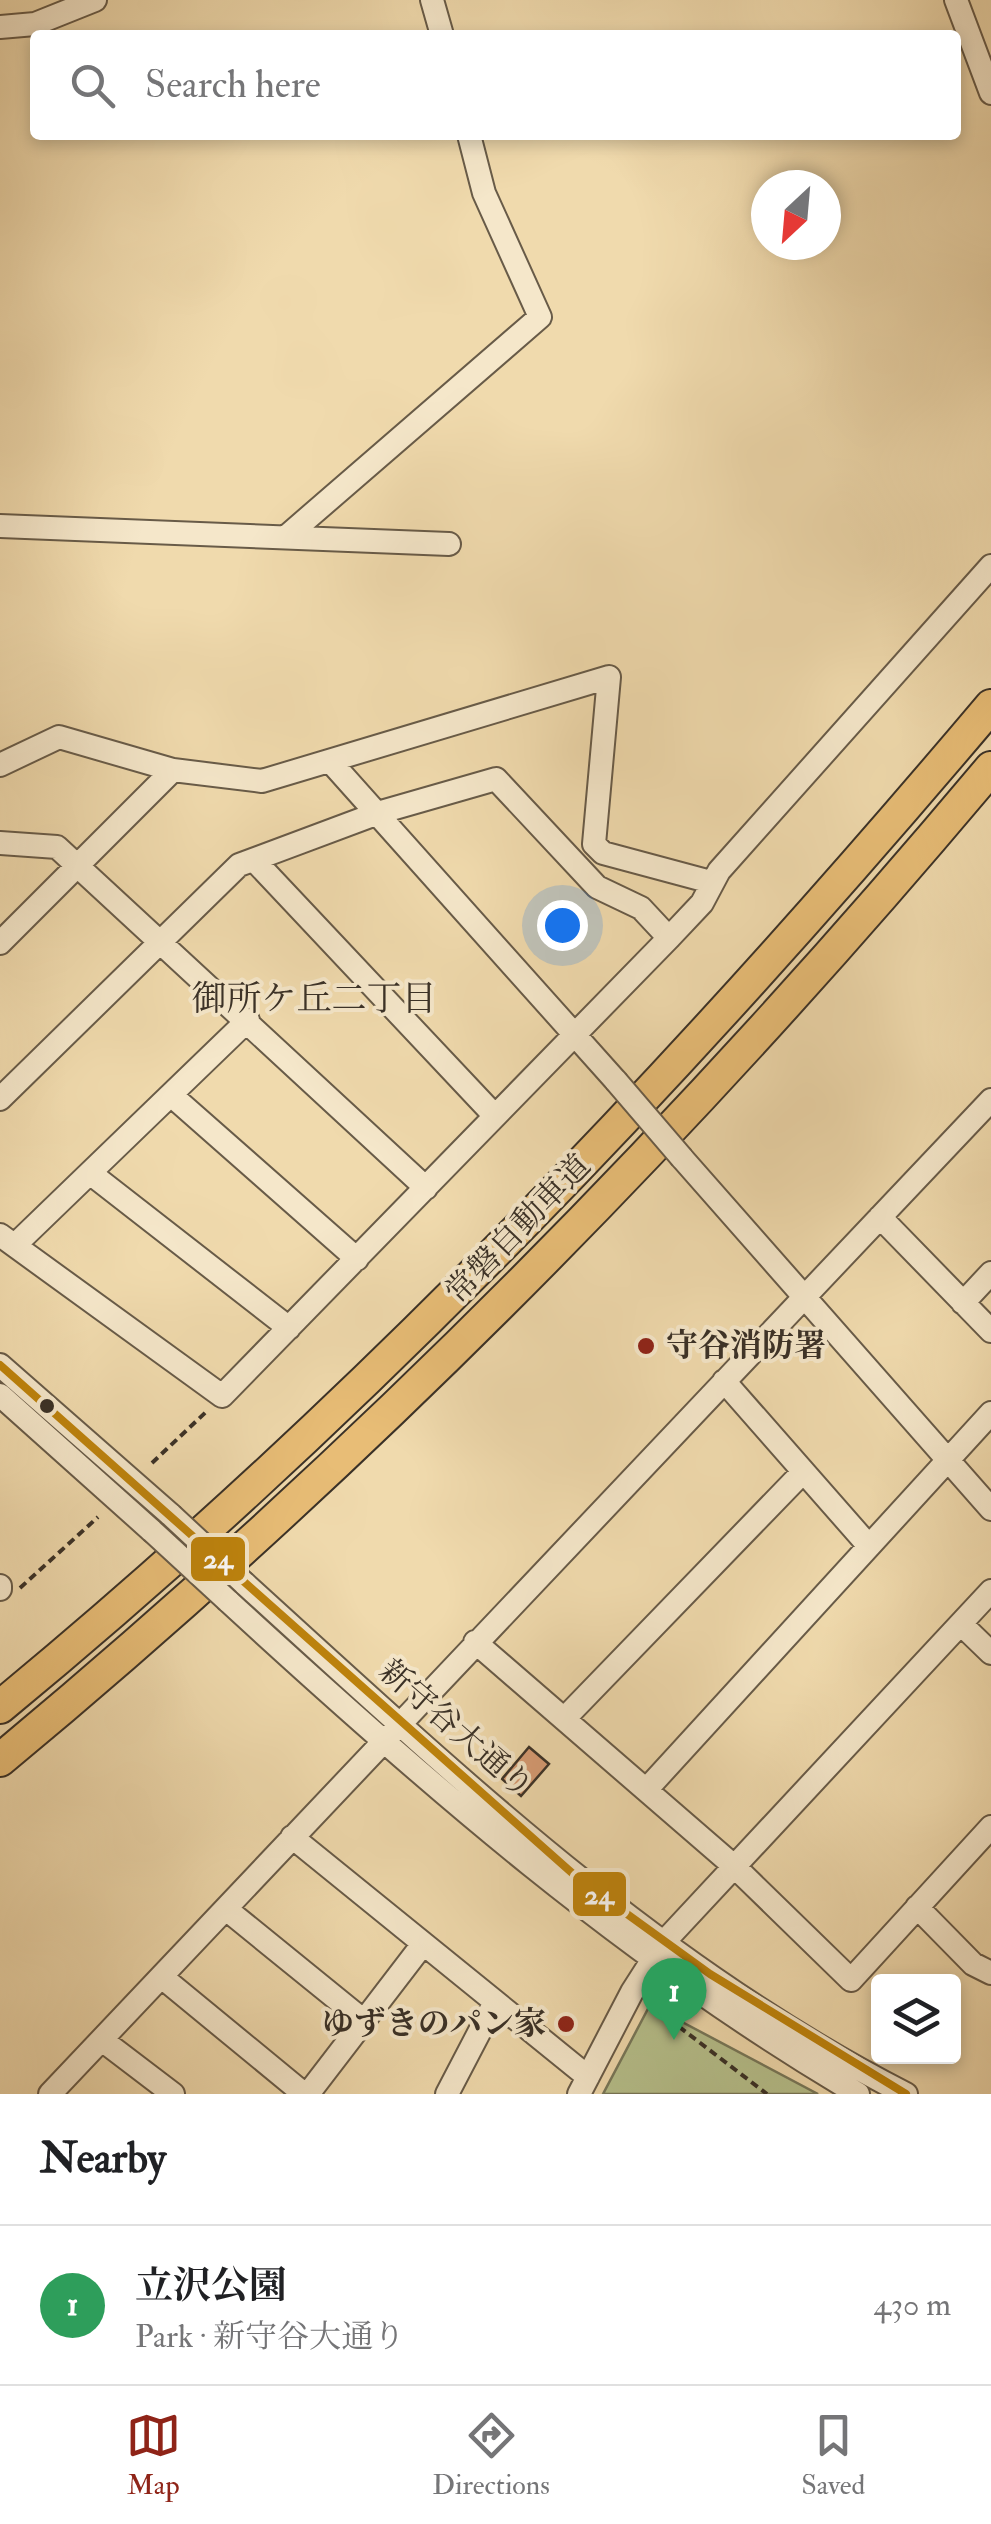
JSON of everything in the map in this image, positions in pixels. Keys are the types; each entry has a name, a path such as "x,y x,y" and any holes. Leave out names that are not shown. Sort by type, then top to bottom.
{"highway":[{"name":"常磐自動車道","path":"0,1707 195,1538 464,1285 746,990 991,706"},
{"name":"常磐自動車道","path":"0,1760 125,1654 324,1473 631,1170 775,1016 991,768"},
{"path":"0,1780 125,1654"}],"street":[{"path":"0,27 35,24 95,0"},
{"path":"432,0 441,30"},
{"path":"956,0 991,92"},
{"path":"287,536 540,317 484,194 469,140"},
{"path":"0,526 449,544"},
{"path":"248,1020 90,1173 7,1240 222,1396 669,938 702,902 711,882 991,566"},
{"path":"0,765 60,737 173,770 262,781 609,678 594,844 603,853 711,882"},
{"path":"330,760 381,812 991,1509"},
{"path":"0,943 173,770"},
{"path":"0,1099 239,865 381,812 496,779 597,887 641,908 669,938"},
{"path":"0,843 57,847 162,939 426,1188"},
{"path":"254,860 495,1116"},
{"path":"171,1095 356,1258"},
{"path":"50,2094 163,1978 398,1722 991,1100"},
{"path":"90,1173 288,1328"},
{"path":"880,1217 991,1331"},
{"path":"963,1303 991,1273"},
{"name":"新守谷大通り","path":"0,1364 195,1538 236,1592 381,1742 775,2045 858,2094"},
{"path":"724,1382 868,1545"},
{"name":"新守谷大通り","path":"0,1395 152,1531 236,1592 398,1722 657,1952 906,2094"},
{"path":"646,1790 991,1413"},
{"path":"564,1719 802,1473"},
{"path":"292,1837 495,2002 583,2086 657,1952 991,1591"},
{"path":"961,1624 991,1652"},
{"path":"475,1642 735,1866 850,1980 991,1827"},
{"path":"918,1907 973,1964 991,1973"},
{"path":"226,1909 364,2021"},
{"path":"163,1978 306,2094 424,1944"},
{"path":"447,2094 495,2002"},
{"path":"102,2040 172,2094"}],"path":[{"path":"152,1462 222,1396"},
{"path":"1,1588 16,1591 98,1517"},
{"path":"644,2000 767,2094"}],"green space":[{"path":"650,2005 818,2094 603,2094"}],"building":[{"path":"529,1747 549,1764 521,1796 502,1779"}],"transit line":[{"name":"24","path":"0,1365 580,1880 710,1974 906,2094"}],"place":[{"name":"守谷消防署","path":"646,1346"},
{"name":"ゆずきのパン家","path":"566,2024"},
{"name":"立沢公園","path":"674,2040"}],"district":[{"name":"御所ケ丘二丁目","path":"314,999"}]}
